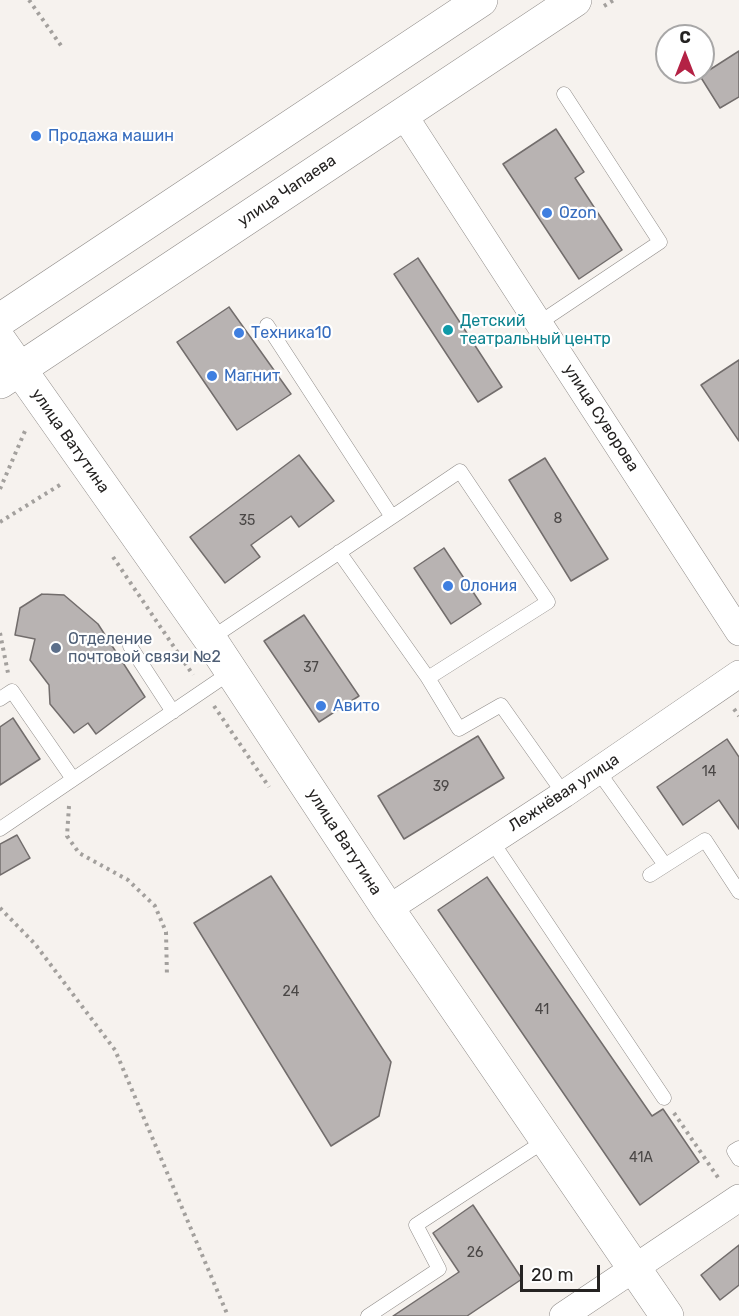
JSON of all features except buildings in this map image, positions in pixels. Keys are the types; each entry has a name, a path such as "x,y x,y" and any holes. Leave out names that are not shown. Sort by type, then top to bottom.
{"main road":[{"path":"0,320 481,0"},
{"name":"улица Чапаева","path":"10,376 575,0"},
{"name":"улица Ватутина","path":"0,341 10,376 210,639 388,909 667,1316"}],"street":[{"name":"улица Суворова","path":"403,114 739,632"},
{"name":"Лежнёвая улица","path":"388,909 564,794 739,674"},
{"path":"563,1316 737,1200"}],"lane":[{"path":"539,323 660,242 564,94"},
{"path":"267,325 392,517"},
{"path":"210,639 460,471 548,602 428,678"},
{"path":"339,552 428,678 459,729 501,705 564,794"},
{"path":"130,646 173,712"},
{"path":"0,829 232,672"},
{"path":"6,695 73,779"},
{"path":"598,771 665,865"},
{"path":"491,840 664,1098"},
{"path":"650,875 705,840 739,892"},
{"path":"368,1316 439,1269 416,1225 546,1140"},
{"path":"739,1148 734,1151 739,1159"}],"path":[{"path":"29,0 62,47"},
{"path":"0,489 25,431"},
{"path":"0,522 63,483"},
{"path":"0,633 6,695"},
{"path":"73,779 67,836 79,853 128,880 155,906 166,932 167,977"},
{"path":"0,908 35,944 116,1050 228,1316"},
{"path":"664,1098 737,1200"}],"place":[{"name":"Продажа машин","path":"36,136"},
{"name":"Ozon","path":"547,213"},
{"name":"Детский театральный центр","path":"448,330"},
{"name":"Техника10","path":"239,333"},
{"name":"Магнит","path":"212,376"},
{"name":"Олония","path":"448,586"},
{"name":"Отделение почтовой связи №2","path":"56,648"},
{"name":"Авито","path":"321,706"}]}
